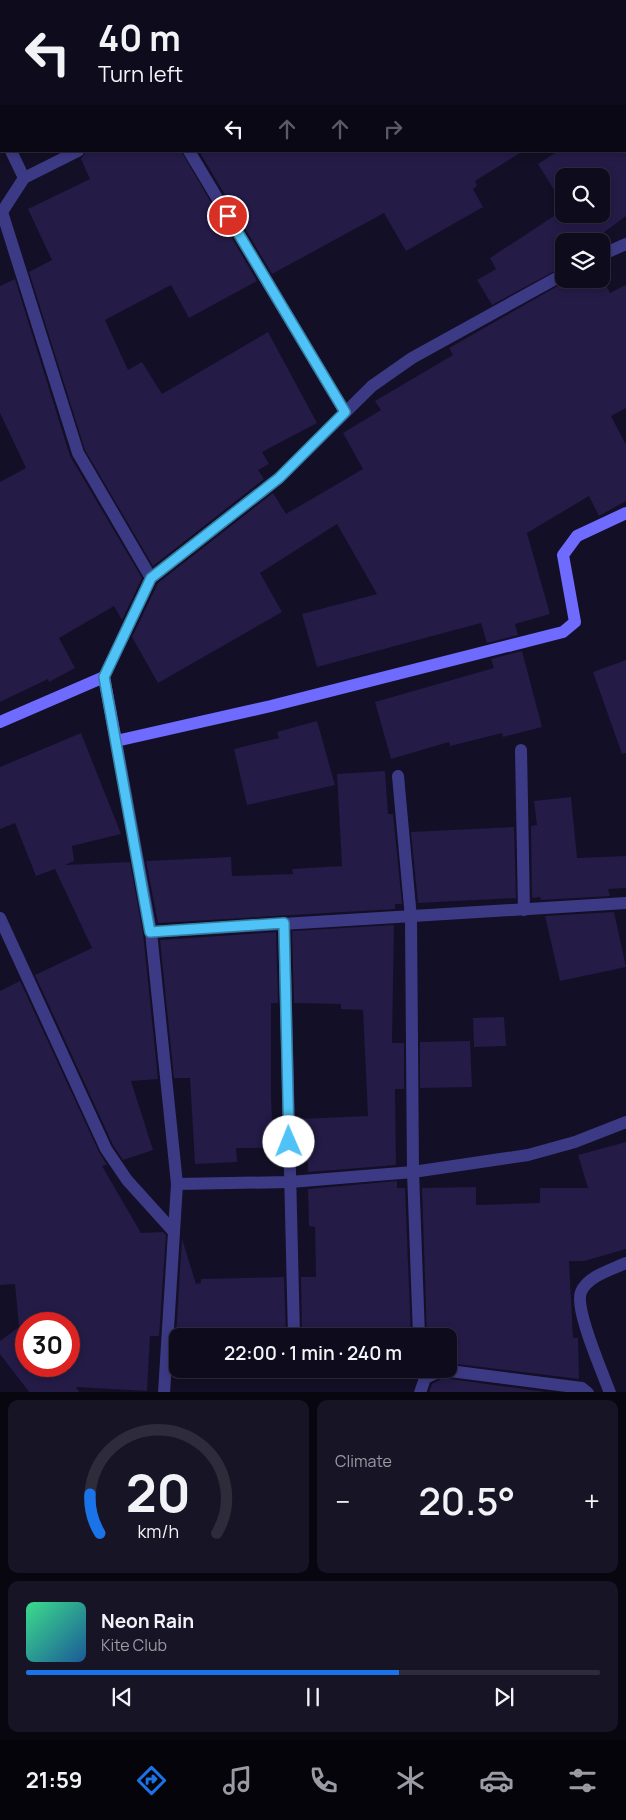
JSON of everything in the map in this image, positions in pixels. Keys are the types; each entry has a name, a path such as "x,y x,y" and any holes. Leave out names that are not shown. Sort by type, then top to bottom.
{"street":[{"path":"11,152 24,178"},
{"path":"76,152 24,178 2,212 78,453 151,578"},
{"path":"190,152 345,412"},
{"path":"610,251 626,244"},
{"path":"164,1392 177,1184 150,932 104,677 151,578 279,478 372,386 412,358 555,279"},
{"path":"116,742 271,706 563,632 574,622 564,555 577,536 626,513"},
{"path":"0,722 104,677"},
{"path":"521,750 524,910"},
{"path":"398,776 411,918 413,1172 419,1328"},
{"path":"150,932 284,923 411,918 626,903"},
{"path":"0,918 106,1149 127,1180 174,1232"},
{"path":"284,923 294,1328"},
{"path":"177,1184 290,1182 413,1172 528,1155 575,1142 626,1122"},
{"path":"610,1392 581,1314 580,1300 581,1292 599,1274 626,1264"},
{"path":"420,1392 425,1378 442,1370 582,1388 588,1392"}],"building":[{"path":"85,152 182,152 257,281 189,318 171,285 105,320 128,370 142,362 162,394 268,332 317,423 262,452 269,464 258,470 264,479 153,566 85,450 29,272 52,260 28,209 90,179 81,159"},
{"path":"200,152 521,152 475,181 477,186 473,189 483,207 406,251 384,213 272,274"},
{"path":"556,152 626,152 626,216 603,233 555,233 555,271 492,305 477,280 496,269 490,258 555,215 555,223 610,223 610,168 555,168 555,191 538,164"},
{"path":"15,279 70,456 142,578 122,620 114,606 59,638 75,668 49,682 48,679 0,702 0,482 26,468 0,413 0,286"},
{"path":"626,285 626,408 611,416 626,445 626,501 599,516 589,496 527,533 550,614 515,624 518,635 487,643 481,623 317,667 302,614 377,594 337,524 260,573 282,612 158,683 132,637 158,583 273,493 286,514 363,469 343,433 381,410 375,401 453,355 449,348 555,288 607,288 610,293"},
{"path":"522,651 542,727 503,737 502,733 450,746 449,742 391,759 375,702 494,668 491,659"},
{"path":"626,660 626,753 622,754 593,672"},
{"path":"317,721 335,785 247,805 234,749 279,738 277,732"},
{"path":"81,733 121,834 72,846 74,861 65,865 130,862 143,933 158,1079 131,1081 153,1150 123,1160 113,1145 35,975 92,948 55,869 36,876 15,823 0,829 0,767"},
{"path":"385,771 388,814 393,814 402,904 395,904 395,909 158,923 146,861 231,857 232,876 293,874 292,869 342,866 337,774"},
{"path":"571,797 577,858 626,856 626,888 608,889 610,896 541,900 540,897 532,898 531,826 537,825 534,801"},
{"path":"514,827 516,898 418,903 411,832"},
{"path":"614,912 626,967 560,981 545,916"},
{"path":"394,925 392,1043 404,1043 404,1089 395,1089 396,1165 308,1172 308,1162 303,1162 303,1148 298,1148 297,1119 368,1116 363,1010 341,1009 341,1004 294,1003 292,931"},
{"path":"276,932 278,1003 271,1003 271,1095 272,1120 281,1120 281,1148 236,1148 237,1162 195,1164 190,1078 174,1078 160,940"},
{"path":"20,981 99,1152 107,1165 102,1166 141,1233 163,1232 166,1235 159,1336 150,1336 147,1391 76,1387 79,1392 29,1392 18,1377 80,1377 80,1312 18,1312 15,1284 0,1285 0,991"},
{"path":"504,1017 506,1046 474,1047 473,1018"},
{"path":"470,1041 472,1087 420,1088 420,1042"},
{"path":"626,1142 626,1249 584,1261 569,1261 573,1338 578,1338 579,1379 457,1364 457,1328 427,1328 422,1188 476,1187 476,1205 540,1203 540,1188 588,1188 578,1155"},
{"path":"397,1181 397,1188 405,1188 411,1328 302,1328 301,1277 316,1277 315,1227 309,1226 308,1189"},
{"path":"182,1239 196,1284 201,1283 201,1279 284,1277 286,1328 176,1328"},
{"path":"15,1330 15,1374 0,1354 0,1341"},
{"path":"443,1378 546,1392 429,1392 432,1384"}],"route":[{"path":"228,216 345,412 279,478 151,578 104,677 150,932 284,923 289,1142"}]}
